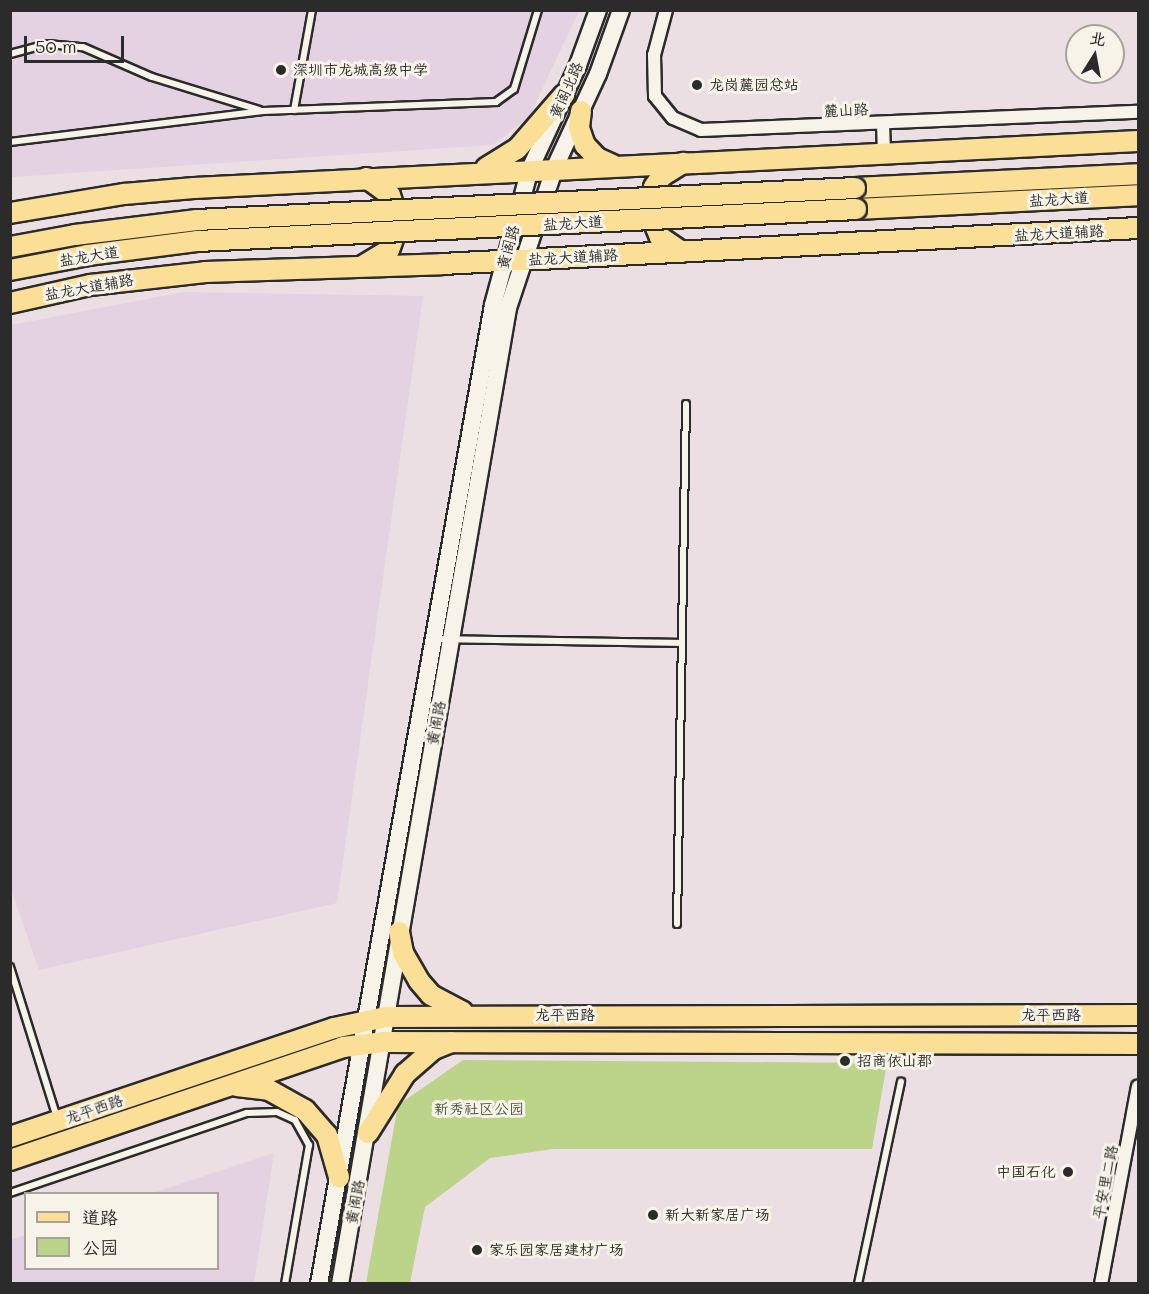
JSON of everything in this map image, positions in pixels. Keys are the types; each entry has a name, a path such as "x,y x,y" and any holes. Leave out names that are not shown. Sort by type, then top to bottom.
{"main road":[{"name":"黄阁北路","path":"530,169 564,95 598,10"},
{"name":"黄阁北路","path":"555,167 581,111 621,10"},
{"path":"477,172 517,149 564,95"},
{"path":"581,111 579,128 585,145 597,158 613,165"},
{"path":"10,213 124,194 367,178 555,167 1138,141"},
{"path":"682,252 660,237 650,213 658,181 673,167 686,162"},
{"name":"黄阁路","path":"377,1018 399,932 492,305 555,167"},
{"name":"黄阁路","path":"514,260 530,169"},
{"name":"盐龙大道","path":"10,247 95,232 197,220 1138,174"},
{"path":"364,266 389,250 399,222 390,195 367,178"},
{"name":"盐龙大道","path":"10,270 88,255 198,241 1138,195"},
{"name":"盐龙大道辅路","path":"10,303 149,277 1138,228"},
{"name":"黄阁路","path":"319,1284 339,1177 373,1043 443,639"},
{"path":"399,932 403,953 419,981 448,1006 471,1015"},
{"name":"龙平西路","path":"10,1137 377,1018 471,1015 1138,1015"},
{"path":"610,1015 610,1041"},
{"path":"1077,1015 1077,1043"},
{"path":"368,1133 405,1074 434,1049 458,1040"},
{"name":"龙平西路","path":"10,1160 343,1047 373,1043 458,1040 1138,1044"},
{"name":"黄阁路","path":"340,1284 368,1133 373,1043"},
{"path":"229,1086 269,1090 305,1110 327,1135 339,1177"}],"street":[{"name":"麓山路","path":"666,10 654,55 653,84 663,108 686,126 717,131 1138,112"},
{"path":"883,124 884,153"},
{"name":"平安里二路","path":"1101,1284 1138,1086"}],"lane":[{"path":"294,110 312,10"},
{"path":"10,142 263,111 504,100 517,82 538,10"},
{"path":"10,54 48,44 83,47 152,77 263,111"},
{"path":"677,924 687,404"},
{"path":"443,639 682,643"},
{"path":"10,967 58,1121"},
{"path":"858,1284 901,1082"},
{"path":"10,1193 247,1113 277,1112 295,1120 309,1145 285,1284"}],"shaded area":[{"name":"深圳市龙城高级中学","path":"11,11 579,11 529,117 493,145 11,177"},
{"path":"183,292 423,296 337,903 39,970 10,886 11,325"},
{"path":"274,1153 254,1283 11,1283 11,1240 24,1235 24,1270 219,1270 219,1192 155,1192"}],"green space":[{"name":"新秀社区公园","path":"463,1060 887,1063 872,1149 553,1149 490,1158 425,1207 410,1283 366,1283 398,1105"}],"place":[{"name":"深圳市龙城高级中学","path":"281,70"},
{"name":"龙岗麓园总站","path":"697,85"},
{"name":"招商依山郡","path":"845,1061"},
{"name":"中国石化","path":"1068,1172"},
{"name":"新大新家居广场","path":"653,1215"},
{"name":"家乐园家居建材广场","path":"477,1250"}]}
